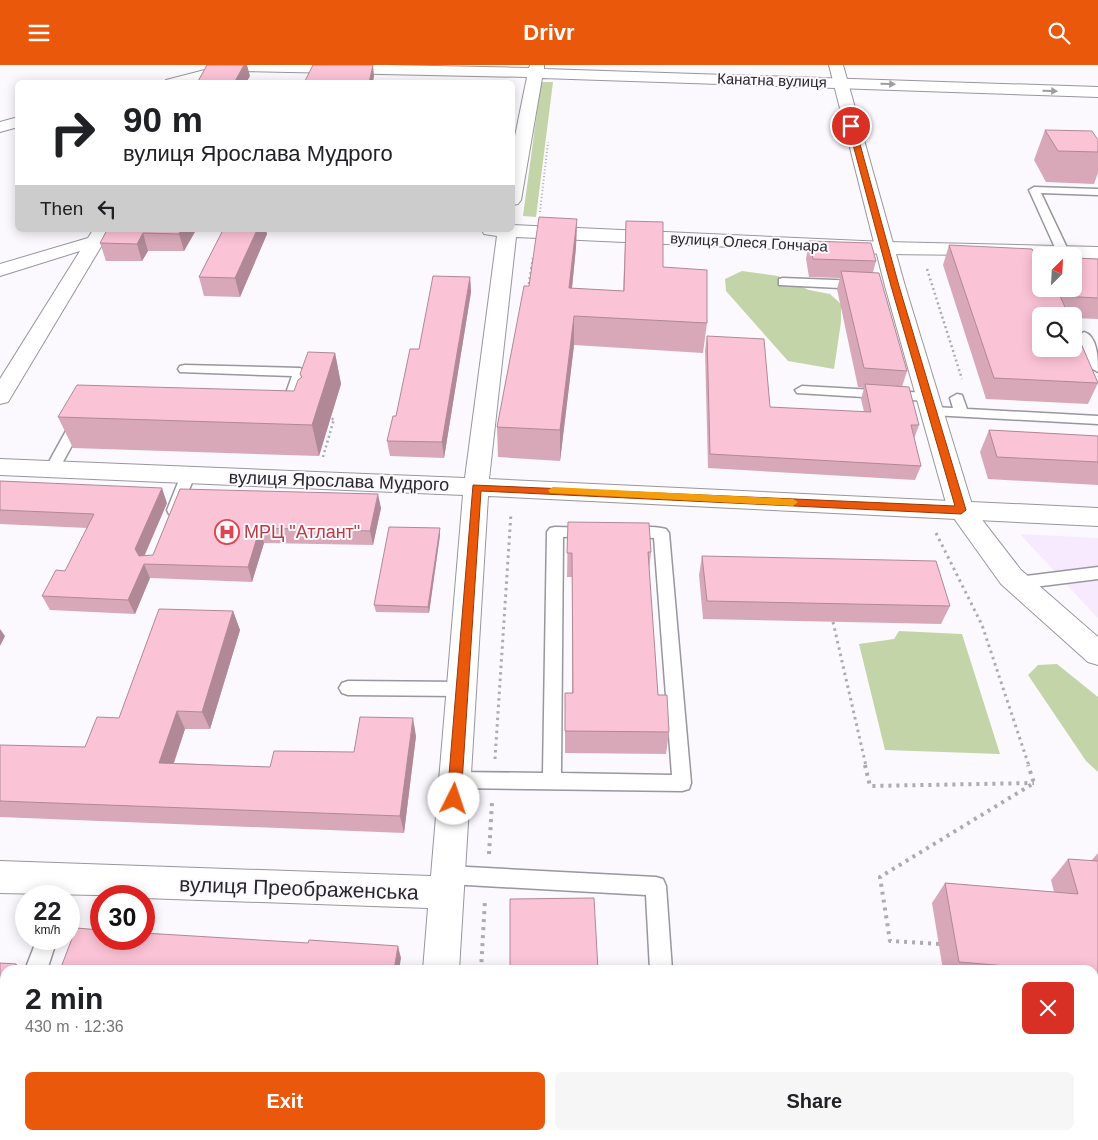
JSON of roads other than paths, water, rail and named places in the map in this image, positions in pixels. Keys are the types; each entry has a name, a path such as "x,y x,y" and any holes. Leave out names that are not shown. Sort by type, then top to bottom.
{"street":[{"name":"Канатна вулиця","path":"190,80 238,66 536,69 837,74 1098,92"},
{"path":"515,184 536,69"},
{"path":"837,74 885,248 883,285 930,404 961,510 1018,583 1098,654"},
{"path":"0,127 15,123"},
{"name":"вулиця Олеся Гончара","path":"515,230 885,248 1032,251"},
{"path":"441,965 476,487 507,232"},
{"path":"0,270 98,237"},
{"path":"0,397 98,237"},
{"name":"вулиця Олеся Гончара","path":"1082,253 1098,253"},
{"name":"вулиця Ярослава Мудрого","path":"0,467 476,487 1098,517"},
{"name":"вулиця Преображенська","path":"0,877 47,885"},
{"name":"вулиця Преображенська","path":"80,888 448,884"}],"lane":[{"path":"1061,247 1034,190 1098,192"},
{"path":"783,282 883,285"},
{"path":"1084,336 1098,368"},
{"path":"185,369 300,372 289,407"},
{"path":"802,390 930,404 964,413 1098,420"},
{"path":"957,398 964,413"},
{"path":"52,469 86,407"},
{"path":"169,521 188,475"},
{"path":"455,780 682,783 661,533 555,532 552,781"},
{"path":"1018,583 1098,573"},
{"path":"348,688 462,689"},
{"path":"448,884 487,876 656,886 661,965"},
{"path":"38,965 43,950"}],"place":[{"name":"МРЦ \"Атлант\"","path":"227,532"}]}
